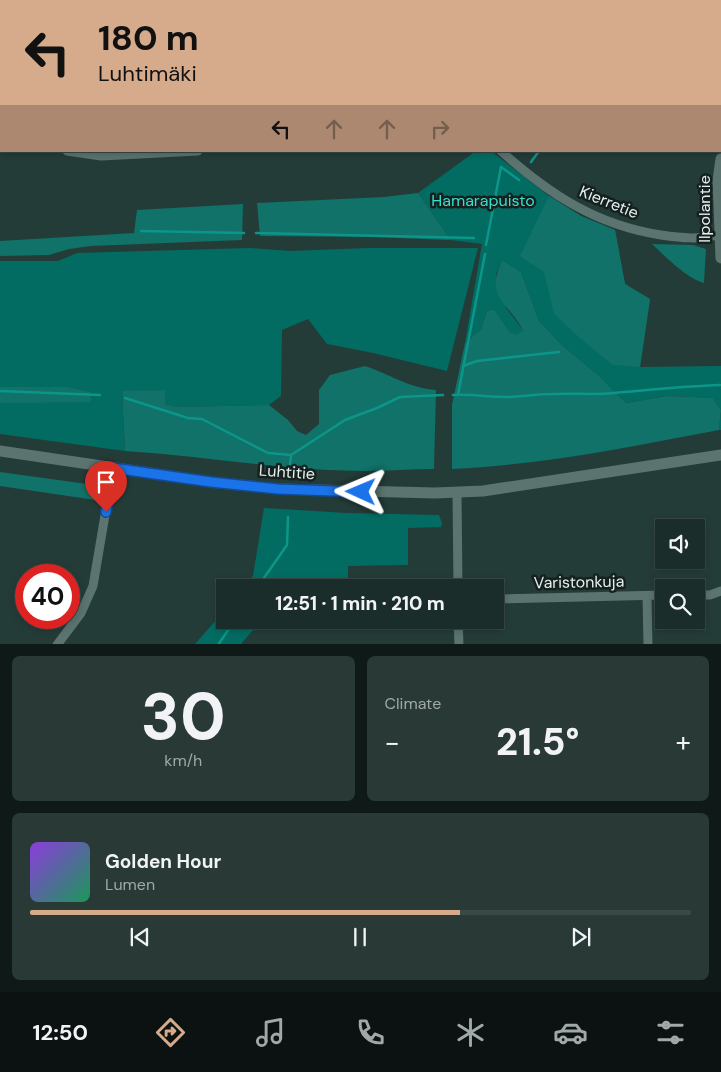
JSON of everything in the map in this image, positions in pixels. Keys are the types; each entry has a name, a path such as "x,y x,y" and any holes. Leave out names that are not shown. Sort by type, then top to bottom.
{"street":[{"path":"74,152 100,156 180,152"},
{"name":"Kierretie","path":"503,152 527,174 551,191 576,207 599,218 624,227 675,237 708,238 720,234"},
{"name":"Ilpolantie","path":"721,159 718,181 721,258"},
{"name":"Luhtitie","path":"0,451 211,482 278,489 363,492 483,491 721,456"},
{"path":"57,644 81,613 93,586 113,468"},
{"path":"457,492 458,579"},
{"path":"705,595 721,591"},
{"path":"647,596 648,644"},
{"name":"Varistonkuja","path":"504,599 655,596"},
{"path":"458,629 459,644"}],"green space":[{"name":"Hamarapuisto","path":"475,152 492,152 549,196 581,216 615,230 625,284 650,299 640,367 721,366 721,410 713,398 667,396 626,403 598,375 563,346 539,321 521,272 502,260 496,274 506,308 523,330 517,336 510,332 494,309 487,311 481,329 465,343 482,244 451,240 418,193"},
{"path":"418,193 451,240 260,236 257,203 384,197"},
{"path":"549,196 581,216 615,230 625,284 650,299 640,367 613,365 582,340 554,314 544,272 520,256"},
{"path":"243,204 242,240 91,246 69,249 49,255 0,256 0,241 134,233 137,210"},
{"path":"652,244 693,245 706,249 704,283 697,281 684,272"},
{"path":"250,248 290,251 369,248 478,248 447,371 327,344 308,319 282,330 281,396 269,405 177,407 165,404 164,390 122,392 125,451 0,434 0,261 58,261 77,253"},
{"path":"502,260 521,272 539,321 563,346 598,375 626,403 667,396 713,398 721,410 719,430 619,449 519,464 452,469 452,405 465,343 481,329 487,311 494,309 510,332 517,335 523,330 497,291 497,273"},
{"path":"365,366 408,384 436,390 434,469 374,471 305,469 125,451 122,391 165,390 165,404 177,407 269,405 288,420 297,431 306,435 319,424 319,390 330,375"},
{"path":"0,387 66,387 90,392 91,402 0,403"},
{"path":"721,410 721,430 719,430"},
{"path":"0,472 87,484 100,492 102,501 0,486"},
{"path":"264,508 347,513 439,515 442,523 441,527 408,528 408,565 348,566 348,579 251,579 253,576"},
{"path":"216,620 216,629 254,629 241,644 195,644"}],"waterway":[{"path":"531,162 538,152"},
{"path":"486,245 501,167 519,180"},
{"path":"141,231 244,233"},
{"path":"256,233 474,238"},
{"path":"458,395 485,254"},
{"path":"463,366 477,361 559,352"},
{"path":"453,395 507,397 546,394 606,394 720,385"},
{"path":"0,391 100,395"},
{"path":"291,455 345,420 400,397 443,395"},
{"path":"125,398 188,418 202,419 268,453 291,455"},
{"path":"290,464 291,455"},
{"path":"263,579 287,545 288,517"},
{"path":"219,644 229,629"}],"route":[{"path":"106,512 113,468 211,482 278,489 361,492"}]}
